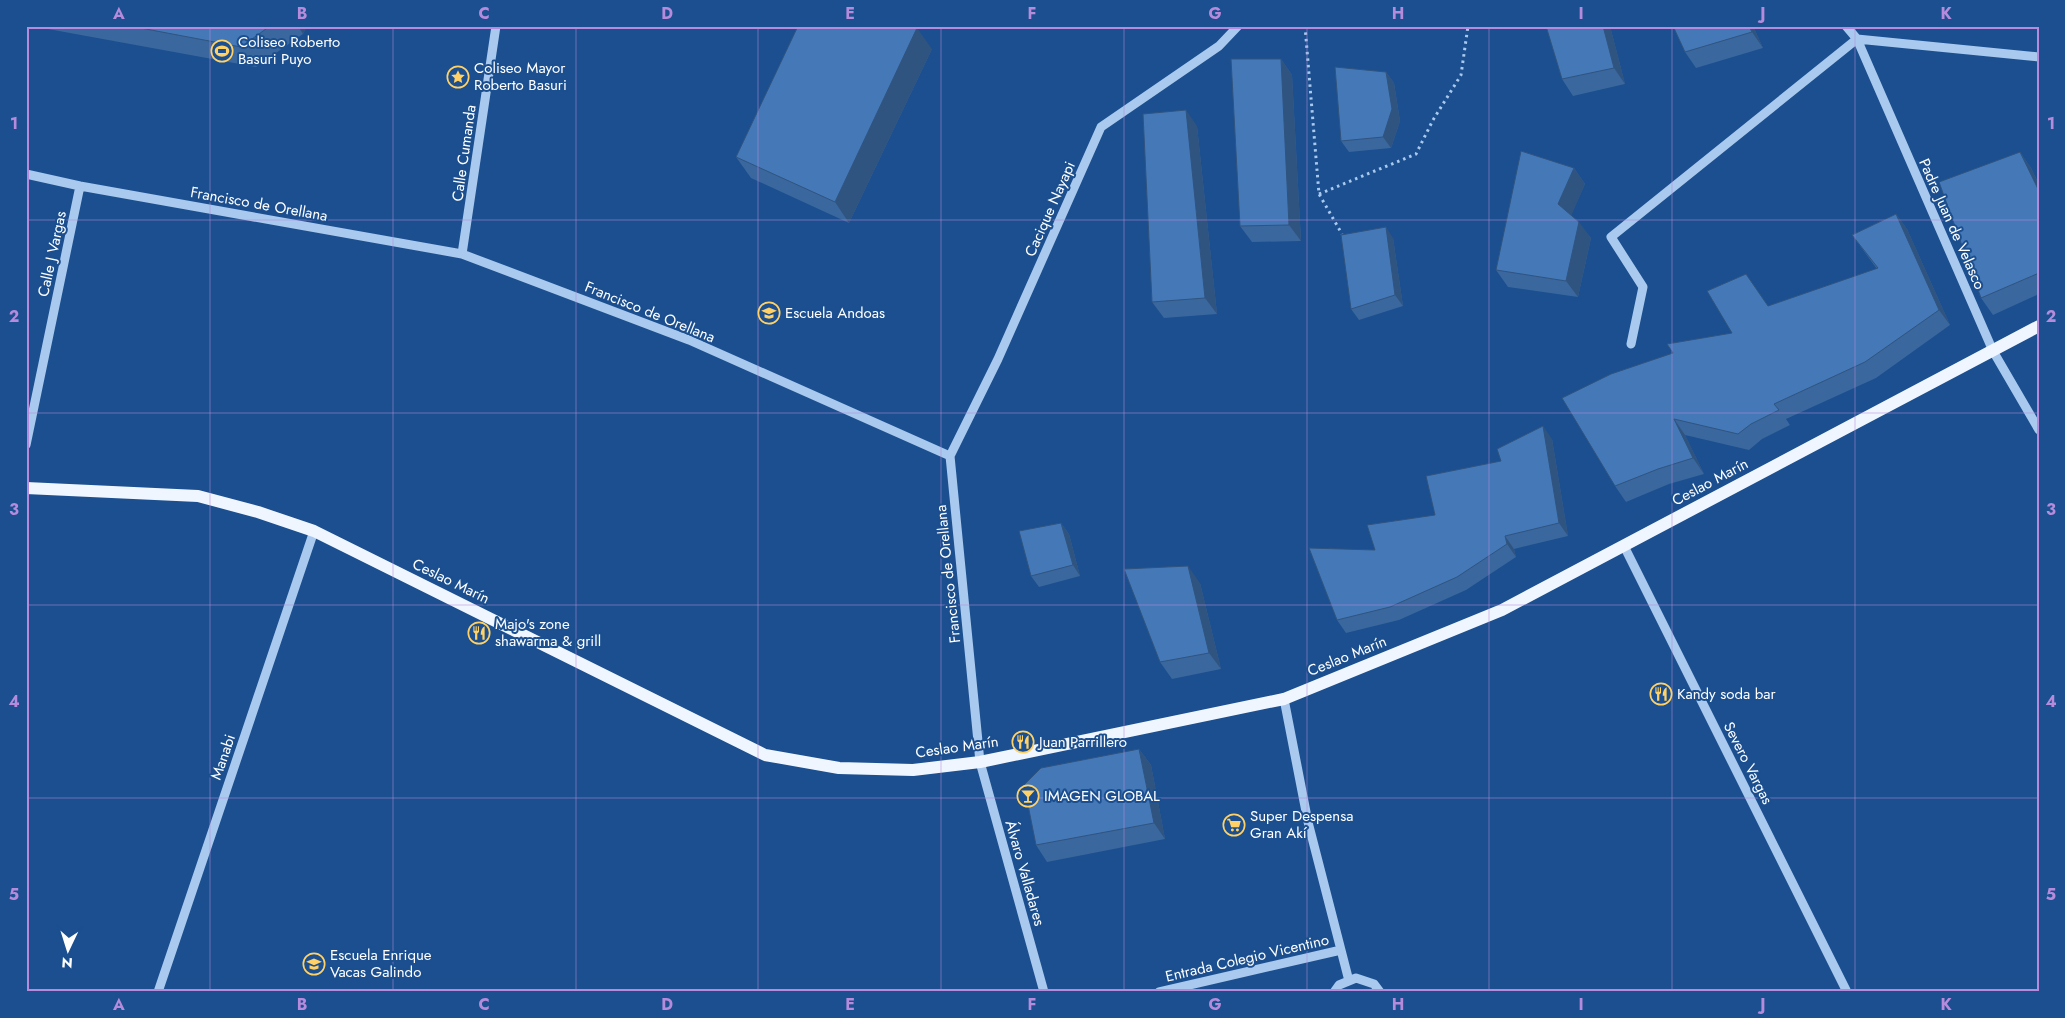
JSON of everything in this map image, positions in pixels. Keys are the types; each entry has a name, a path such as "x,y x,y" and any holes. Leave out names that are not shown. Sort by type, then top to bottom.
{"main road":[{"name":"Ceslao Marín","path":"26,488 198,496 258,512 314,531 765,755 839,768 913,770 980,762 1284,699 1502,610 2039,326"}],"street":[{"name":"Calle Cumanda","path":"462,254 496,26"},
{"name":"Cacique Nayapi","path":"950,456 998,359 1101,127 1219,46 1238,26"},
{"name":"Padre Juan de Velasco","path":"1846,26 1857,39 1993,351 2039,430"},
{"path":"1631,344 1643,287 1611,237 1857,39 2039,57"},
{"name":"Francisco de Orellana","path":"26,174 80,186 462,254 689,340 950,456 980,762"},
{"name":"Calle J Vargas","path":"26,445 80,186"},
{"name":"Manabi","path":"158,992 314,531"},
{"name":"Severo Vargas","path":"1624,546 1848,992"},
{"name":"Entrada Colegio Vicentino","path":"1284,699 1308,822 1349,981"},
{"name":"Álvaro Valladares","path":"980,762 1044,992"},
{"name":"Entrada Colegio Vicentino","path":"1159,992 1341,950"},
{"path":"1334,992 1339,985 1356,978 1374,984 1380,992"}],"path":[{"path":"1306,26 1319,194 1342,234"},
{"path":"1319,194 1416,154 1433,120 1461,75 1468,26"}],"building":[{"path":"130,26 270,26 241,47"},
{"path":"798,26 913,26 917,28 835,202 736,157"},
{"path":"1546,26 1603,26 1614,68 1562,79"},
{"path":"1673,26 1749,26 1752,32 1685,52"},
{"path":"1231,59 1281,59 1289,225 1240,226"},
{"path":"1335,67 1386,72 1392,109 1383,137 1341,141"},
{"path":"1186,110 1205,298 1152,302 1143,114"},
{"path":"1521,151 1574,168 1558,204 1579,222 1566,281 1496,270"},
{"path":"2020,152 2039,191 2039,273 1981,298 1939,182"},
{"path":"1896,214 1939,310 1865,362 1774,404 1779,410 1751,424 1738,434 1674,419 1693,458 1615,486 1562,398 1611,374 1673,353 1667,344 1732,333 1707,291 1746,274 1768,306 1878,268 1852,235"},
{"path":"1386,227 1395,295 1351,309 1341,235"},
{"path":"1543,426 1559,523 1505,536 1507,544 1457,577 1390,607 1337,620 1309,548 1375,550 1367,525 1435,515 1426,476 1501,461 1497,449"},
{"path":"1061,523 1073,565 1031,576 1019,531"},
{"path":"1188,566 1209,653 1160,662 1124,569"},
{"path":"1139,749 1154,823 1036,845 1024,785 1041,768"}],"place":[{"name":"Coliseo Roberto Basuri Puyo","path":"222,51"},
{"name":"Coliseo Mayor Roberto Basuri","path":"458,77"},
{"name":"Escuela Andoas","path":"769,313"},
{"name":"Majo's zone shawarma & grill","path":"479,633"},
{"name":"Kandy soda bar","path":"1661,694"},
{"name":"Juan Parrillero","path":"1023,742"},
{"name":"IMAGEN GLOBAL","path":"1028,796"},
{"name":"Super Despensa Gran Akí","path":"1234,825"},
{"name":"Escuela Enrique Vacas Galindo","path":"314,964"}]}
